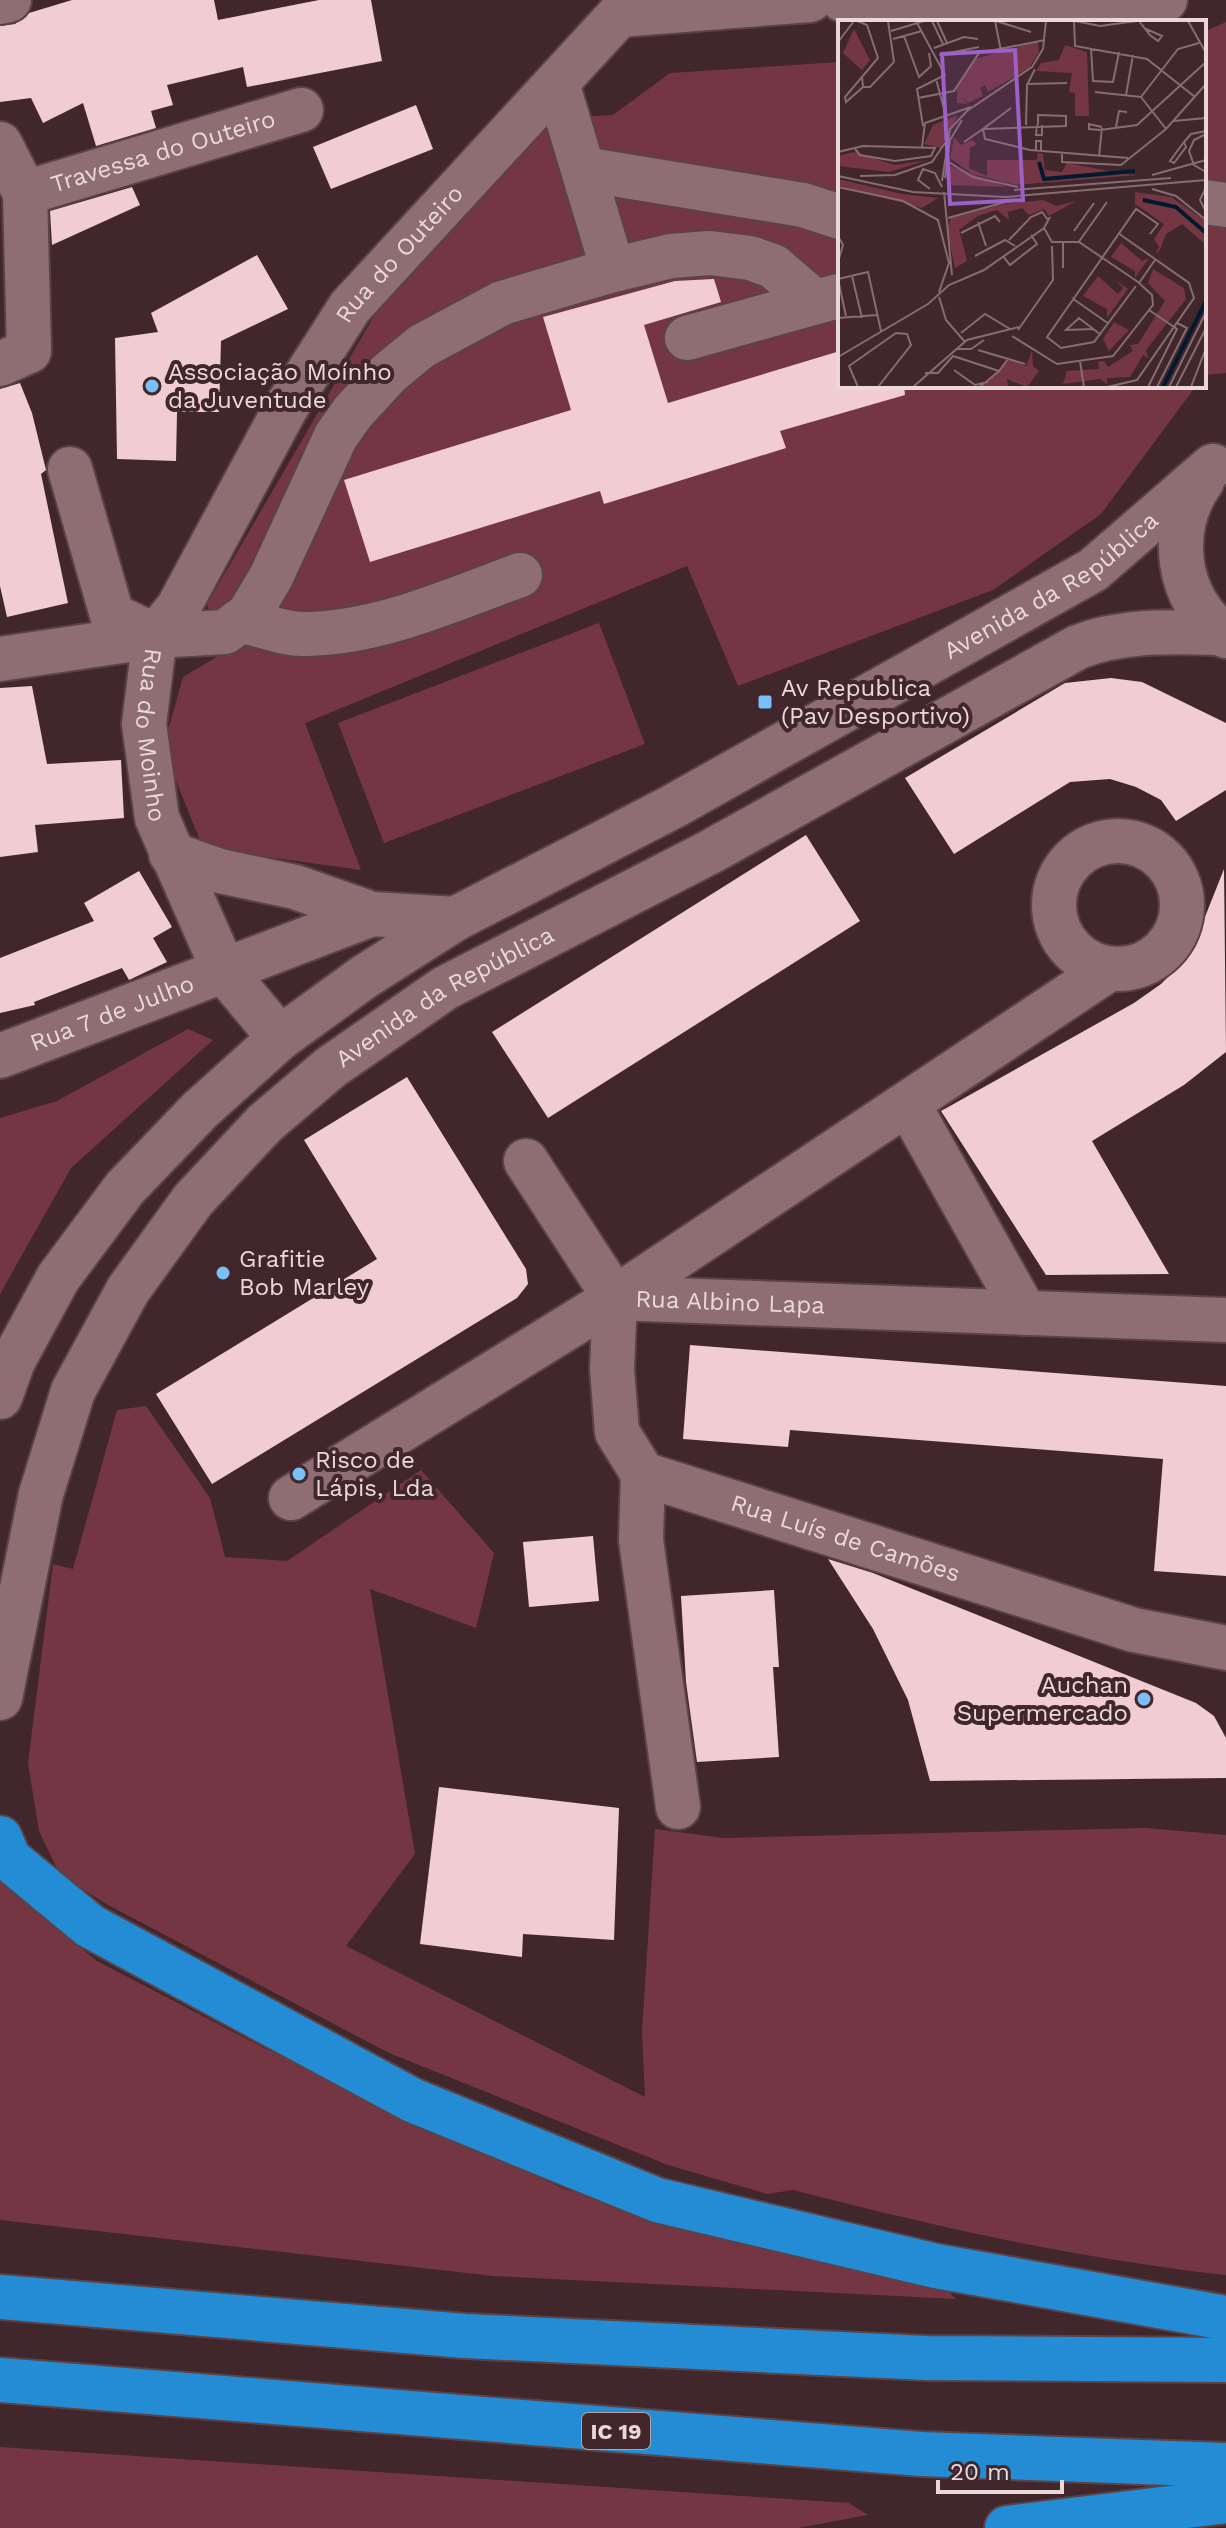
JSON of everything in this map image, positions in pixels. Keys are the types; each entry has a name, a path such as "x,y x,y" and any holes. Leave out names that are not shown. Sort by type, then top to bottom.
{"highway":[{"path":"0,1838 9,1859 90,1926 412,2100 657,2200 936,2266 1226,2318"},
{"path":"8,2298 576,2341 926,2358 1226,2360"},
{"name":"IC 19","path":"3,2381 921,2454 1226,2465"},
{"path":"1007,2528 1226,2501"}],"street":[{"path":"0,2 9,0"},
{"path":"618,7 810,0"},
{"path":"843,0 1142,9 1165,0"},
{"name":"Rua do Outeiro","path":"155,636 178,608 285,409 350,307 557,83 618,7"},
{"path":"557,83 613,270"},
{"name":"Travessa do Outeiro","path":"25,193 301,110"},
{"path":"0,144 25,193 14,358"},
{"path":"583,169 803,205 838,216"},
{"path":"1206,202 1226,205"},
{"path":"0,659 155,636 225,632 249,614 271,577 336,436 389,373 422,346 502,303 671,256 710,253 750,258 773,266 827,298"},
{"path":"687,338 827,298"},
{"path":"1219,461 1191,496 1180,532 1182,570 1196,605 1224,635"},
{"name":"Avenida da República","path":"0,1397 13,1361 58,1278 125,1188 200,1110 280,1038 364,977 455,919 672,807 1093,570 1219,461"},
{"name":"Rua do Moinho","path":"70,469 112,615 155,636 144,724 157,818 224,971"},
{"path":"249,614 251,623 303,635 353,630 384,623 520,575"},
{"name":"Avenida da República","path":"0,1698 41,1494 73,1391 128,1290 193,1200 265,1123 331,1067 445,988 710,852 1051,660 1098,639 1126,634 1224,635"},
{"path":"171,854 220,871 295,887 372,914 455,919"},
{"name":"Rua 7 de Julho","path":"1,1051 372,914"},
{"path":"615,1298 1109,969"},
{"path":"224,971 280,1038"},
{"path":"908,1104 1025,1313"},
{"path":"526,1161 615,1298 612,1369 617,1432 643,1474 641,1540 678,1807"},
{"name":"Rua Albino Lapa","path":"291,1498 615,1298 1226,1320"},
{"name":"Rua Luís de Camões","path":"643,1474 1134,1630 1226,1648"}],"shaded area":[{"path":"1226,22 1226,373 1206,375 1206,31"},
{"path":"838,62 838,388 1195,388 1101,514 993,590 738,686 687,566 305,723 361,870 203,848 163,748 183,677 223,653 207,604 374,316 546,119 613,115 670,73"},
{"path":"599,623 645,744 384,843 338,723"},
{"path":"188,1029 213,1040 71,1168 0,1294 0,1118 57,1101"},
{"path":"146,1406 210,1498 225,1557 287,1561 421,1470 494,1553 476,1628 370,1589 415,1854 346,1946 645,2097 642,2032 655,1829 724,1838 1146,1828 1226,1835 1226,2275 1115,2260 1008,2240 793,2190 767,2194 668,2165 389,2053 108,1905 60,1875 39,1831 28,1763 53,1564 73,1569 117,1410"},
{"path":"0,1881 97,1961 266,2049 564,2189 946,2289 956,2299 493,2276 0,2220"},
{"path":"0,2447 849,2503 868,2515 798,2528 0,2528"}],"building":[{"path":"72,0 214,0 218,20 319,0 371,0 382,61 247,87 243,67 167,85 173,105 151,111 156,128 96,146 83,103 43,123 31,98 0,102 0,26 15,24 29,13"},
{"path":"416,105 433,149 331,189 313,147"},
{"path":"132,187 140,205 52,245 50,211"},
{"path":"257,255 288,309 221,341 219,412 177,412 176,461 117,459 115,338 158,332 151,313"},
{"path":"714,279 721,302 644,325 668,403 838,352 838,388 904,388 905,395 780,431 786,448 604,504 600,491 370,562 344,480 571,410 543,317 675,281"},
{"path":"20,383 32,413 46,470 41,474 68,603 7,617 0,586 0,389"},
{"path":"1111,678 1142,682 1226,723 1226,790 1176,821 1161,800 1136,787 1110,779 1070,782 954,854 905,778 1065,683"},
{"path":"32,686 47,764 121,760 124,818 35,825 38,852 0,857 0,688"},
{"path":"806,835 860,921 548,1118 492,1032"},
{"path":"1224,869 1226,1052 1184,1085 1092,1141 1169,1274 1046,1275 941,1111 1134,1003 1161,984 1181,964 1195,942"},
{"path":"139,871 172,927 153,938 167,962 129,980 122,968 34,1002 35,1005 0,1013 0,958 94,921 84,903"},
{"path":"407,1077 526,1269 528,1284 517,1298 212,1484 156,1394 377,1259 304,1140"},
{"path":"690,1345 1226,1386 1226,1576 1154,1571 1163,1459 790,1430 788,1447 683,1439"},
{"path":"593,1536 599,1601 529,1607 523,1542"},
{"path":"828,1559 873,1573 1196,1703 1214,1716 1226,1738 1226,1778 930,1781 908,1700 873,1629"},
{"path":"774,1590 779,1667 773,1667 779,1757 697,1762 686,1682 681,1596"},
{"path":"439,1787 619,1808 614,1940 523,1934 522,1957 420,1944"}],"place":[{"name":"Associação Moínho da Juventude","path":"152,386"},
{"name":"Av Republica (Pav Desportivo)","path":"765,702"},
{"name":"Grafitie Bob Marley","path":"223,1273"},
{"name":"Risco de Lápis, Lda","path":"299,1474"},
{"name":"Auchan Supermercado","path":"1144,1699"}]}
